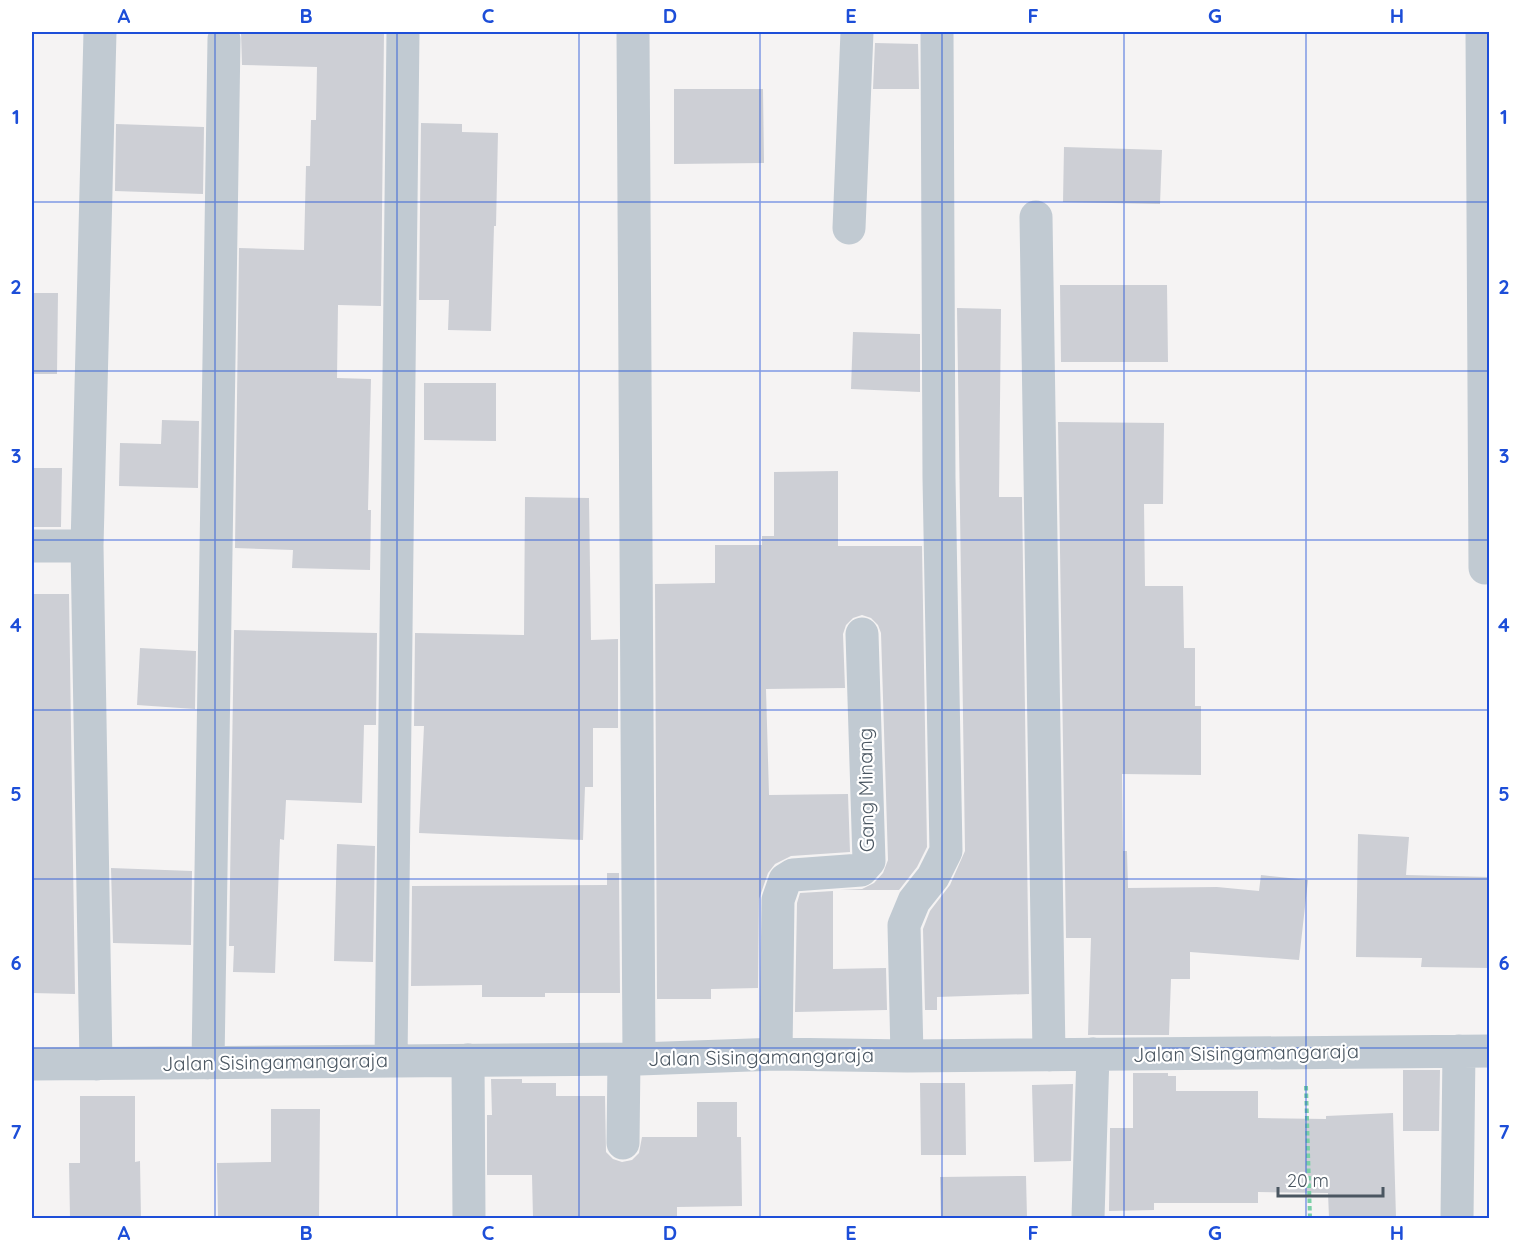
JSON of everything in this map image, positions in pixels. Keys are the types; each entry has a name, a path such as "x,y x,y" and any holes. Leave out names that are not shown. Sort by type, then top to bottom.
{"street":[{"path":"96,1064 87,546 99,32"},
{"path":"392,1061 403,32"},
{"path":"623,1143 632,1059 633,32"},
{"path":"849,228 857,32"},
{"path":"907,1056 904,925 914,901 933,878 946,851 939,478 937,32"},
{"path":"1482,32 1487,403 1485,568"},
{"path":"208,1063 224,39"},
{"path":"1036,217 1049,1055"},
{"path":"32,546 87,546"},
{"name":"Gang Minang","path":"776,1054 778,900 785,880 794,874 861,870 869,861 862,634"},
{"path":"1457,1218 1474,1051"},
{"name":"Jalan Sisingamangaraja","path":"32,1064 632,1059 776,1054 907,1056 1474,1051"},
{"path":"1088,1218 1093,1054"},
{"path":"468,1060 470,1218"}],"path":[{"path":"1305,1053 1310,1218"}],"building":[{"path":"241,32 384,32 381,306 338,305 337,378 371,379 368,510 371,510 370,570 292,568 293,550 235,548 239,248 304,250 306,166 310,166 311,120 316,120 317,67 242,65"},
{"path":"875,43 918,44 919,89 873,89"},
{"path":"674,89 763,89 764,163 674,164"},
{"path":"421,123 462,124 462,132 498,133 491,331 448,330 449,300 419,300"},
{"path":"116,124 204,127 203,194 115,191"},
{"path":"1064,147 1162,150 1160,204 1063,202"},
{"path":"1060,285 1167,285 1168,362 1061,362"},
{"path":"32,293 58,293 57,374 32,374"},
{"path":"957,308 1001,309 999,497 1022,497 1029,994 937,997 937,1010 925,1010 923,929 930,911 950,885 965,851"},
{"path":"853,332 920,334 920,392 851,389"},
{"path":"424,383 496,383 496,441 424,440"},
{"path":"162,420 199,421 198,488 119,486 120,443 161,444"},
{"path":"1058,422 1164,423 1163,504 1144,504 1145,586 1183,586 1184,648 1195,648 1195,706 1201,706 1201,775 1122,774 1123,851 1127,851 1128,888 1217,887 1259,891 1261,875 1308,880 1299,960 1190,952 1190,979 1171,979 1169,1035 1088,1035 1091,938 1066,938"},
{"path":"32,468 62,468 61,527 32,527"},
{"path":"838,471 838,546 922,546 927,847 917,867 899,890 840,890 862,889 874,883 883,873 888,860 881,633 878,625 871,618 862,615 853,618 846,625 843,634 845,688 766,689 769,795 848,794 850,852 791,856 775,864 768,873 759,899 758,988 711,989 711,999 657,999 655,584 715,583 715,545 762,545 762,536 774,536 774,472"},
{"path":"525,497 589,498 591,640 618,639 618,728 593,728 593,787 585,787 583,840 419,833 424,726 414,726 415,633 524,635"},
{"path":"32,594 69,594 75,994 32,993"},
{"path":"234,630 377,633 376,725 364,725 362,803 286,800 284,840 280,839 275,973 233,972 234,946 229,946"},
{"path":"140,648 196,651 195,709 137,705"},
{"path":"1358,834 1409,837 1406,875 1490,877 1490,968 1421,967 1422,958 1356,957"},
{"path":"337,844 375,846 373,962 334,961"},
{"path":"111,868 192,871 191,945 113,943"},
{"path":"607,873 619,873 620,993 545,993 545,997 482,997 482,985 411,986 412,886 607,885"},
{"path":"833,891 833,969 886,968 887,1010 795,1012 797,903 800,893"},
{"path":"1403,1070 1440,1070 1439,1131 1403,1131"},
{"path":"1133,1073 1168,1073 1168,1076 1176,1076 1176,1091 1258,1091 1258,1118 1326,1119 1326,1116 1393,1113 1396,1218 1329,1218 1328,1193 1258,1192 1258,1203 1154,1203 1154,1210 1109,1211 1110,1128 1133,1128"},
{"path":"491,1079 522,1079 522,1083 556,1083 556,1096 605,1096 606,1152 613,1159 622,1162 632,1160 639,1153 642,1137 697,1137 697,1102 737,1102 737,1137 741,1137 742,1206 677,1207 677,1218 533,1218 532,1175 487,1175 487,1115 492,1115"},
{"path":"920,1083 965,1083 966,1155 921,1155"},
{"path":"1073,1084 1071,1161 1034,1162 1032,1085"},
{"path":"80,1096 135,1096 135,1162 140,1161 141,1218 70,1218 69,1163 80,1163"},
{"path":"271,1109 320,1109 319,1218 218,1218 217,1163 271,1162"},
{"path":"1026,1176 1027,1218 941,1218 940,1177"}]}
